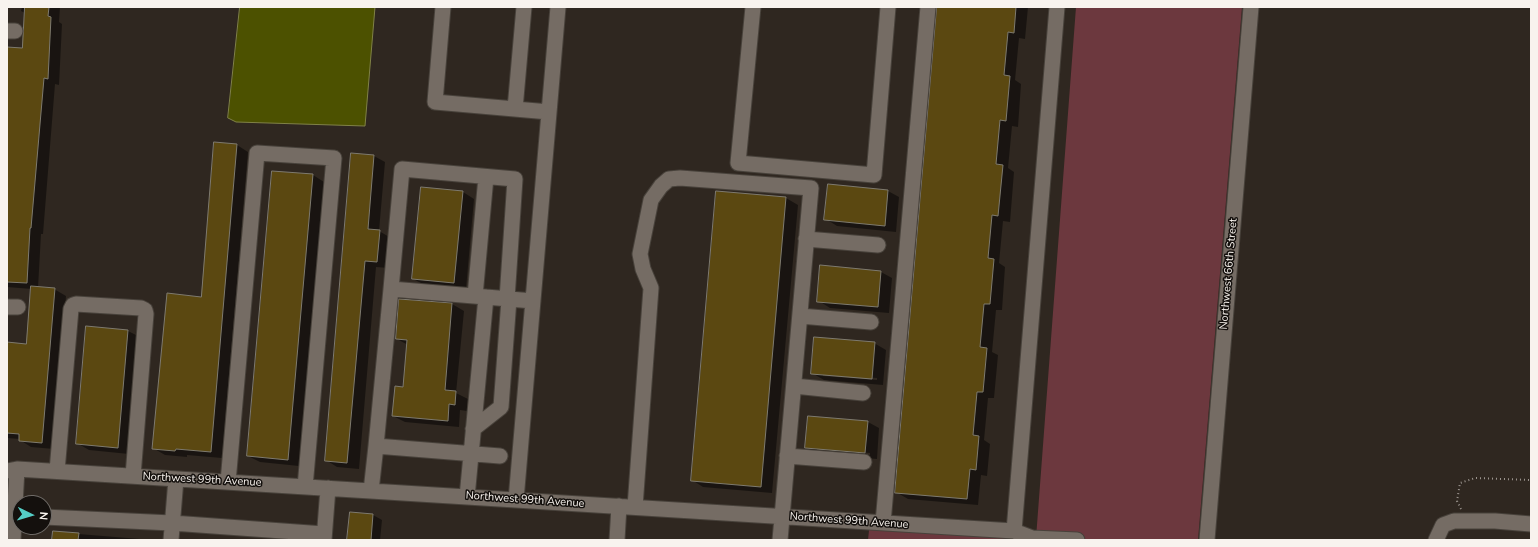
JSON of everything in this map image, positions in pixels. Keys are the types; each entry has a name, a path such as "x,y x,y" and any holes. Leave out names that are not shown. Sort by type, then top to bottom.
{"street":[{"path":"443,7 435,102 548,112"},
{"path":"515,109 524,7"},
{"path":"516,500 558,7"},
{"path":"752,7 738,163 874,175 888,7"},
{"path":"884,523 928,7"},
{"path":"1014,531 1057,7"},
{"name":"Northwest 66th Street","path":"1207,540 1251,7"},
{"path":"228,482 257,153 334,158 305,487"},
{"path":"371,491 402,169 515,179 501,407 473,428"},
{"path":"467,497 482,349 480,297 486,177"},
{"path":"635,508 651,288 643,269 640,254 651,200 661,186 669,179 680,178 811,188 780,540"},
{"path":"806,239 878,245"},
{"path":"391,289 533,301"},
{"path":"57,471 71,309 73,305 141,308 145,310 146,314 133,476"},
{"path":"800,316 870,322"},
{"path":"482,349 506,345"},
{"path":"794,386 863,393"},
{"path":"376,446 500,456"},
{"path":"787,456 864,462"},
{"path":"10,468 12,495"},
{"name":"Northwest 99th Avenue","path":"10,468 1014,531 1032,539 1077,540"},
{"path":"171,540 176,479"},
{"path":"52,517 172,523 324,537 328,488"},
{"path":"617,540 619,506"},
{"path":"1436,540 1443,525 1454,521 1495,521 1531,524"}],"path":[{"path":"1466,521 1457,501 1460,483 1474,478 1531,480"}],"shaded area":[{"path":"240,7 375,7 365,126 236,122 228,118"},
{"path":"1076,7 1242,7 1198,540 868,540 870,521 1036,538"}],"building":[{"path":"25,7 49,7 48,16 51,17 48,79 44,78 30,228 27,283 7,282 7,47 22,48"},
{"path":"937,7 1016,7 1014,33 1008,32 1004,75 1010,76 1006,121 1000,120 996,164 1003,165 998,216 992,215 988,258 994,259 990,304 984,304 980,347 987,348 983,392 977,392 973,435 979,436 976,470 970,469 967,499 895,493"},
{"path":"214,142 237,144 211,452 176,449 175,451 152,449 167,293 201,297"},
{"path":"351,153 374,155 368,229 380,230 377,262 365,261 347,463 325,461"},
{"path":"272,171 313,174 288,460 247,456"},
{"path":"828,184 888,190 885,226 824,220"},
{"path":"421,187 463,191 454,283 412,279"},
{"path":"716,191 786,197 761,487 691,481"},
{"path":"820,265 881,271 878,307 817,302"},
{"path":"31,286 55,288 42,443 19,441 19,434 7,433 7,342 26,344"},
{"path":"399,299 452,303 445,390 456,391 455,405 449,404 448,421 392,416 395,386 403,387 407,340 396,339"},
{"path":"86,326 128,330 118,448 76,444"},
{"path":"814,337 875,342 872,379 811,374"},
{"path":"808,416 868,421 865,453 805,448"},
{"path":"350,512 373,514 371,540 347,540"},
{"path":"53,531 79,533 78,540 52,540"}]}
